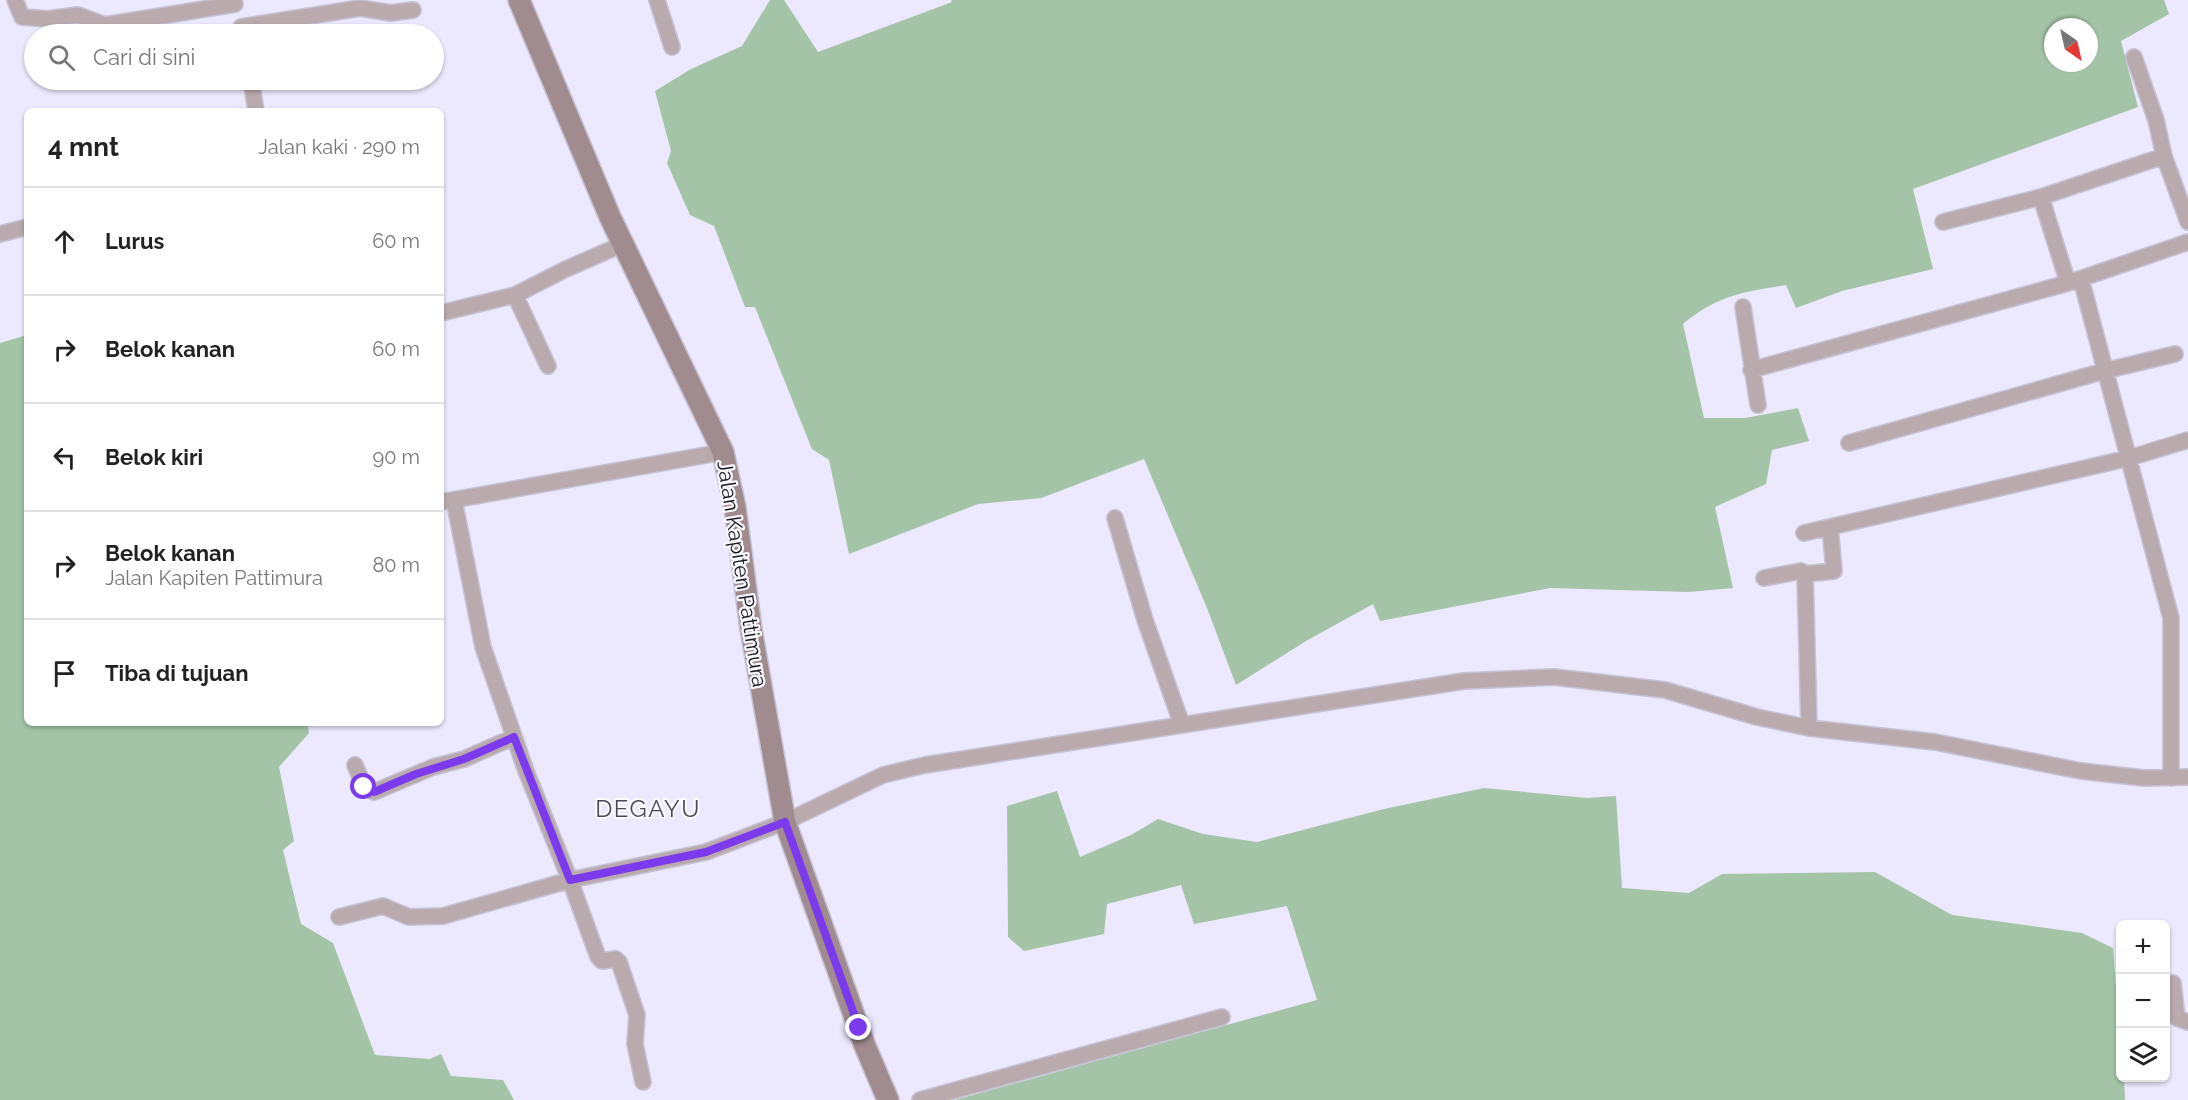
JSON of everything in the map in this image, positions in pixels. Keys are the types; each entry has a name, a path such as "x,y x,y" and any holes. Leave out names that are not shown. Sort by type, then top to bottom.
{"street":[{"path":"15,0 22,17 48,19 78,15 102,24"},
{"name":"Jalan Kapiten Pattimura","path":"519,0 623,244 723,452 735,507 751,629 785,822 865,1046 888,1100"},
{"path":"657,0 672,46"},
{"path":"111,24 234,2 240,24"},
{"path":"278,24 360,8 386,13 413,10"},
{"path":"2134,57 2156,120 2164,156 2188,222"},
{"path":"253,90 256,108"},
{"path":"1943,222 2041,197 2164,156"},
{"path":"2041,197 2075,281 2104,371 2171,618 2171,778"},
{"path":"0,234 24,228"},
{"path":"1750,370 2075,281 2188,242"},
{"path":"444,312 516,295 564,270 623,244"},
{"path":"516,295 548,366"},
{"path":"1743,307 1750,370 1758,405"},
{"path":"1849,443 2104,371 2175,354"},
{"path":"1804,533 2129,458 2188,440"},
{"path":"643,1082 635,1044 637,1015 619,962 616,959 602,961 598,957 514,737 483,647 447,501 723,452"},
{"path":"1115,518 1145,620 1182,724"},
{"path":"1764,578 1801,571 1805,574 1834,571 1830,527"},
{"path":"1805,574 1809,728"},
{"path":"339,917 383,906 409,917 443,916 570,880 706,852 785,822 883,776 924,765 1464,681 1554,677 1665,690 1809,728 1935,742 2081,771 2144,778 2188,777"},
{"path":"355,765 364,787 374,792 424,770 464,759 514,737"},
{"path":"2173,983 2177,1018 2181,1022 2188,1022"},
{"path":"920,1100 1222,1017"}],"green space":[{"path":"770,0 784,0 818,52 952,2 951,0 2164,0 2169,14 2121,41 2138,107 1913,189 1933,269 1842,291 1796,308 1786,285 1744,293 1708,307 1683,324 1704,418 1745,418 1798,408 1809,441 1772,450 1766,484 1715,507 1733,588 1688,592 1550,588 1380,621 1373,604 1306,641 1236,685 1207,608 1144,459 1041,498 978,504 849,554 829,460 812,449 755,307 745,307 714,226 690,215 667,163 671,151 655,91 691,69 742,46"},
{"path":"24,336 24,726 308,726 309,733 279,767 294,841 283,850 301,924 333,943 375,1055 430,1059 441,1054 451,1076 503,1080 514,1100 0,1100 0,343"},
{"path":"1484,788 1587,798 1616,796 1622,888 1689,893 1722,874 1875,872 1952,915 2082,933 2113,948 2116,987 2116,1082 2124,1082 2125,1100 955,1100 1317,1000 1287,906 1194,924 1181,885 1107,904 1104,934 1024,951 1008,937 1007,806 1057,791 1080,857 1131,835 1158,819 1203,834 1257,842 1384,809"}],"district":[{"name":"DEGAYU","path":"648,809"}],"route":[{"path":"364,787 369,792 374,792 398,780 464,759 491,745 514,737 570,880 706,852 785,822 859,1028"}]}
